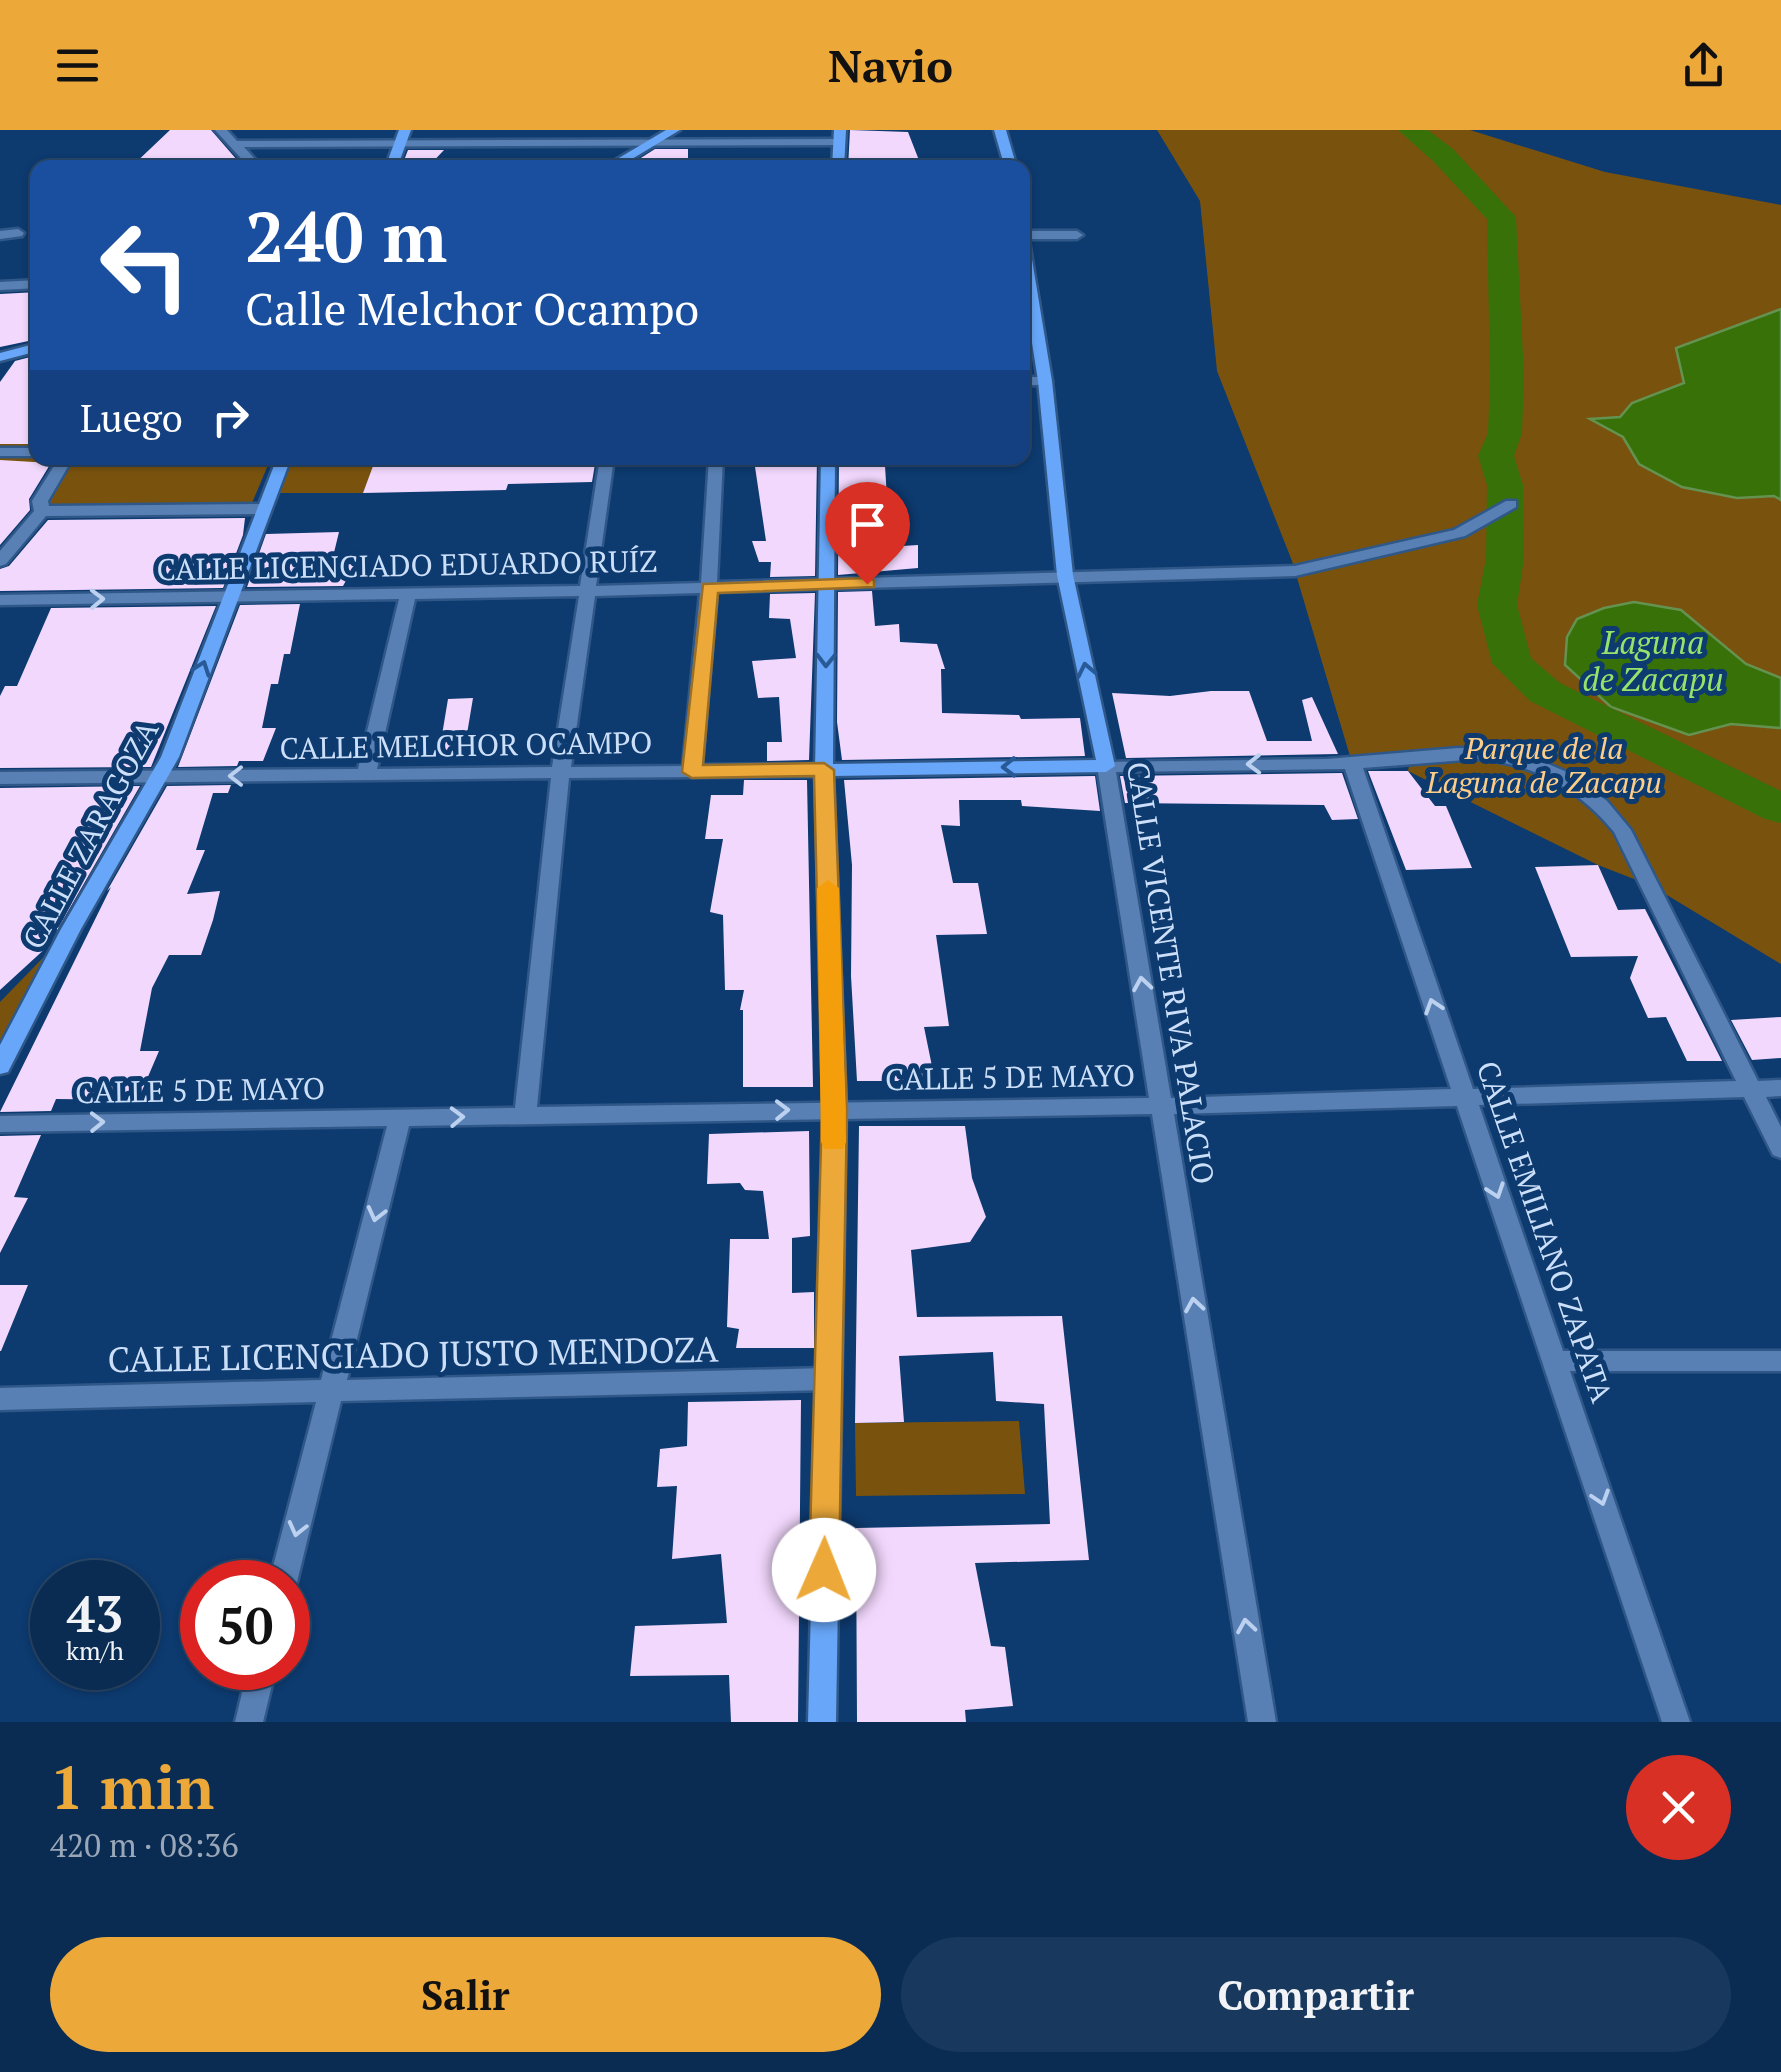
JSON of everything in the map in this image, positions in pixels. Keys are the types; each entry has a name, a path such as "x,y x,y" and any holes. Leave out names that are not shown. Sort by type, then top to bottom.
{"main road":[{"path":"394,160 405,130"},
{"path":"622,160 674,130"},
{"path":"1000,130 1009,160"},
{"name":"CALLE VICENTE RIVA PALACIO","path":"1030,285 1045,380 1064,575 1106,766"},
{"path":"2,359 30,350"},
{"name":"CALLE ZARAGOZA","path":"0,1066 71,929 170,757 281,465"},
{"path":"822,1722 834,1109 824,770 828,465"},
{"name":"CALLE MELCHOR OCAMPO","path":"824,770 1106,766"}],"street":[{"path":"221,130 249,160"},
{"path":"234,144 648,145 840,136"},
{"path":"0,236 18,233"},
{"path":"1030,235 1077,236"},
{"path":"0,286 30,284"},
{"path":"1030,381 1045,380"},
{"path":"0,452 30,452"},
{"path":"42,511 40,501 62,465"},
{"path":"526,1116 561,772 605,465"},
{"path":"692,772 716,465"},
{"name":"CALLE LICENCIADO EDUARDO RUÍZ","path":"0,600 587,591 1295,571 1445,537 1505,507"},
{"path":"0,560 42,511 262,509"},
{"path":"366,776 408,594"},
{"name":"CALLE MELCHOR OCAMPO","path":"1106,766 1352,763 1410,760 1450,752 1514,758 1571,781 1608,810 1652,886 1781,1148"},
{"name":"CALLE EMILIANO ZAPATA","path":"1352,763 1676,1722"},
{"name":"CALLE VICENTE RIVA PALACIO","path":"1106,766 1262,1722"},
{"name":"CALLE MELCHOR OCAMPO","path":"0,778 824,770"},
{"name":"CALLE 5 DE MAYO","path":"0,1124 1162,1106 1781,1088"},
{"path":"288,1560 400,1119"},
{"path":"1556,1361 1781,1361"},
{"name":"CALLE LICENCIADO JUSTO MENDOZA","path":"0,1399 827,1380"},
{"path":"249,1722 257,1690"}],"green space":[{"name":"Parque de la Laguna de Zacapu","path":"1157,130 1470,130 1605,172 1781,205 1781,964 1652,886 1598,865 1408,771 1410,761 1352,763 1292,561 1217,371 1200,201"},
{"path":"0,440 30,440 30,463 0,464"},
{"path":"57,465 268,465 249,510 42,511"},
{"path":"281,465 374,465 363,493 270,493"},
{"path":"71,929 0,1055 0,1002"},
{"path":"1019,1421 1025,1494 856,1496 855,1423"}],"water":[{"path":"1781,309 1781,500 1774,496 1737,498 1682,487 1639,464 1623,437 1590,419 1620,417 1632,403 1684,383 1676,348"},
{"name":"Laguna de Zacapu","path":"1634,602 1681,610 1746,664 1781,678 1781,728 1731,724 1689,735 1611,707 1565,665 1567,637 1577,619"}],"building":[{"path":"170,130 211,130 237,160 138,160"},
{"path":"850,130 908,132 919,160 848,160"},
{"path":"655,149 688,149 688,159 638,160"},
{"path":"408,150 444,150 435,160 404,160"},
{"path":"30,292 30,341 0,347 0,294"},
{"path":"30,357 30,444 0,444 0,382 15,361"},
{"path":"0,460 50,465 29,499 30,510 0,545"},
{"path":"373,465 595,465 592,482 508,484 506,490 363,493"},
{"path":"755,465 817,465 815,576 770,577 771,562 759,562 752,541 766,541"},
{"path":"839,465 885,466 888,514 899,514 902,546 918,545 918,568 838,575"},
{"path":"245,518 243,535 223,588 0,591 0,569 9,566 48,520"},
{"path":"339,532 331,565 355,564 343,586 247,587 266,534"},
{"path":"872,591 875,626 899,624 900,642 937,644 945,669 941,669 942,713 1019,715 1021,719 1080,718 1085,756 842,760 837,722 838,592"},
{"path":"815,593 809,760 767,761 767,742 782,742 779,697 758,698 752,661 796,658 790,619 769,618 770,594"},
{"path":"300,604 290,654 284,654 278,684 271,684 262,728 276,728 263,761 239,761 237,766 178,767 240,605"},
{"path":"216,606 151,767 0,768 0,696 5,686 17,686 51,608"},
{"path":"1249,691 1267,741 1312,741 1302,700 1312,697 1338,754 1126,758 1112,693 1170,696"},
{"path":"473,698 464,752 439,753 448,699"},
{"path":"1368,771 1408,771 1435,806 1446,806 1472,868 1406,870"},
{"path":"1342,773 1358,819 1332,820 1324,805 1125,803 1120,776"},
{"path":"1095,776 1100,811 1022,806 1021,800 959,800 960,826 941,825 953,883 978,883 987,934 936,935 949,1026 924,1027 935,1081 857,1081 851,976 852,865 844,780"},
{"path":"744,780 807,780 813,1087 743,1087 740,1010 744,990 725,990 723,915 710,912 723,839 705,839 711,795 743,795"},
{"path":"231,785 228,793 213,793 196,850 205,850 187,894 220,891 213,920 201,955 169,955 152,988 140,1051 159,1051 138,1100 56,1099 51,1111 0,1112 111,887 107,891 167,786"},
{"path":"140,786 48,946 0,990 0,788"},
{"path":"1598,865 1618,910 1645,909 1722,1061 1687,1061 1666,1017 1648,1018 1630,978 1638,956 1571,957 1535,867"},
{"path":"1781,1017 1781,1058 1752,1060 1731,1020"},
{"path":"859,1126 965,1126 972,1178 986,1217 970,1242 911,1250 917,1317 1062,1316 1089,1560 975,1563 991,1646 1005,1647 1013,1706 965,1710 966,1722 857,1722 856,1528 1050,1524 1044,1404 996,1401 993,1352 899,1356 904,1422 855,1423"},
{"path":"809,1131 810,1236 792,1238 792,1293 814,1292 814,1348 736,1348 739,1329 727,1327 730,1239 769,1239 763,1191 745,1190 740,1183 707,1184 709,1134"},
{"path":"41,1135 14,1197 28,1198 0,1253 0,1136"},
{"path":"0,1285 28,1285 1,1351 0,1351"},
{"path":"801,1400 798,1722 731,1722 729,1675 630,1676 635,1626 727,1623 721,1554 672,1559 677,1486 657,1487 660,1449 687,1446 688,1402"}],"waterway":[{"path":"1411,130 1443,155 1501,217 1507,376 1505,433 1496,456 1505,485 1505,558 1497,605 1512,663 1545,692 1781,809"}],"slow traffic":[{"path":"828,888 834,1142"}],"route":[{"path":"824,1570 834,1109 824,770 692,772 709,588 867,584"}]}
